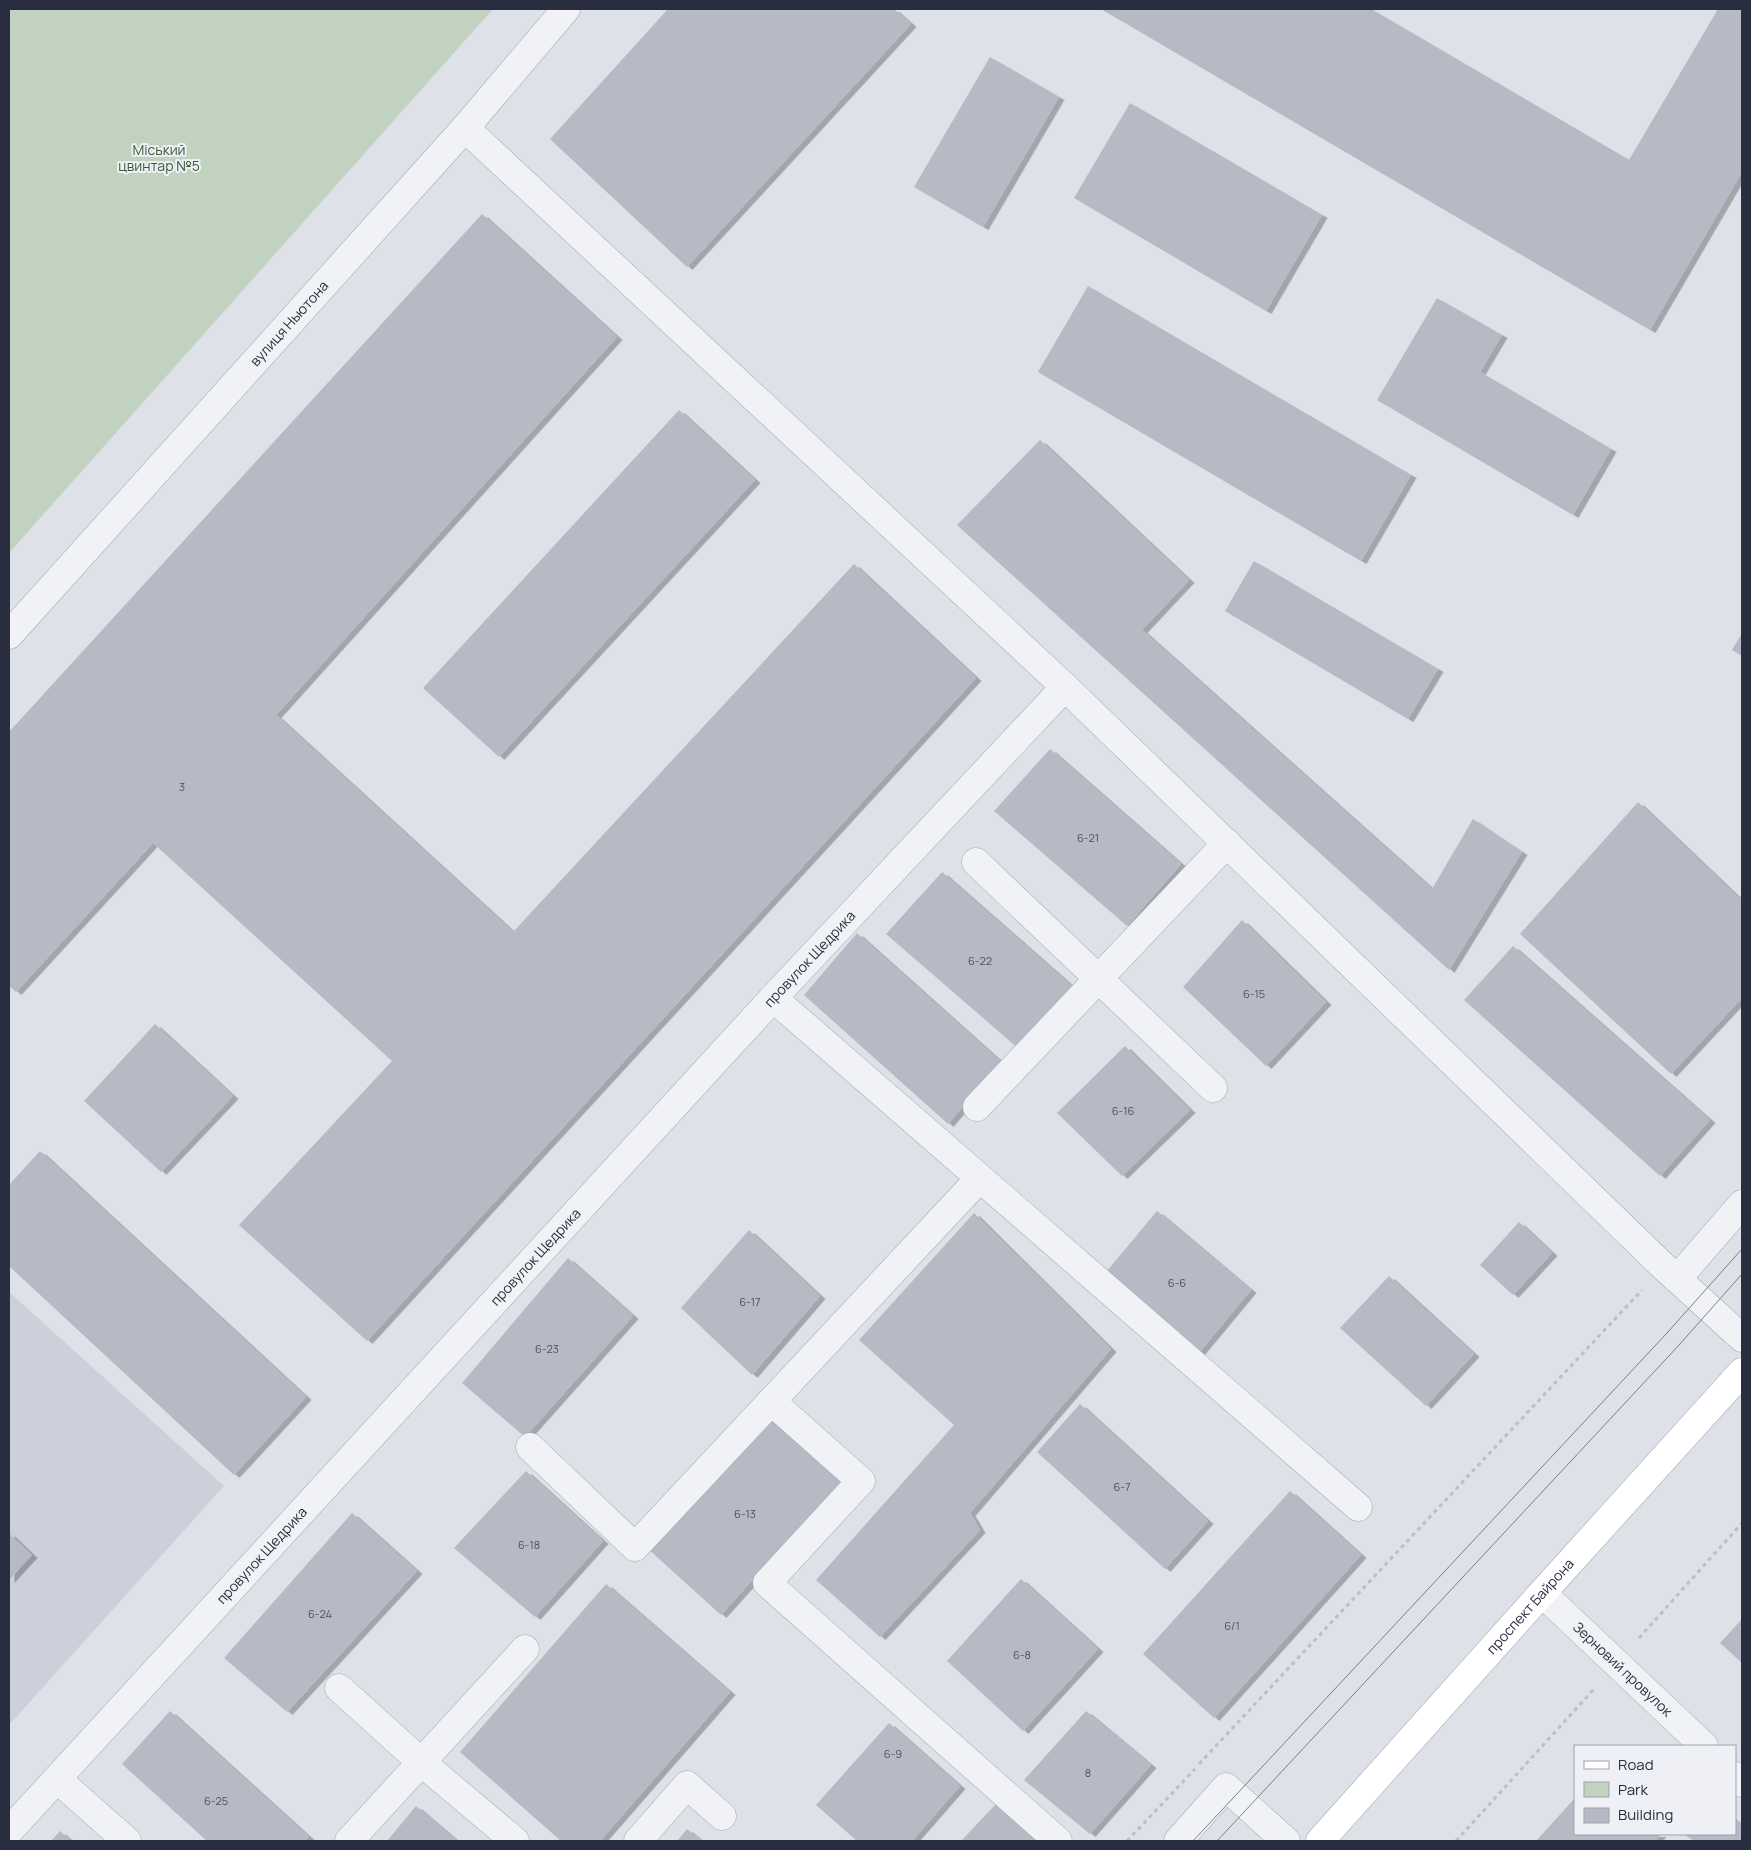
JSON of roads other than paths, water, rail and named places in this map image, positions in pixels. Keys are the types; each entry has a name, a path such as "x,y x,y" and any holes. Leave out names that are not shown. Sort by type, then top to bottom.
{"main road":[{"name":"проспект Байрона","path":"1320,1841 1742,1372"}],"street":[{"name":"вулиця Ньютона","path":"9,635 465,128 566,9"},
{"path":"465,128 1066,687 1671,1273 1742,1338"},
{"name":"провулок Щедрика","path":"9,1831 774,998 1066,687"},
{"path":"977,1106 1227,842"},
{"path":"976,862 1213,1088"},
{"path":"774,998 1358,1507"},
{"path":"530,1448 635,1547 980,1178"},
{"path":"1671,1273 1742,1204"},
{"path":"771,1401 861,1480 767,1583 1058,1841"},
{"name":"Зерновий провулок","path":"1542,1593 1703,1745"},
{"path":"349,1841 524,1649"},
{"path":"339,1688 421,1762 515,1841"},
{"path":"57,1779 127,1841"},
{"path":"638,1841 687,1785 722,1816"},
{"path":"1178,1841 1226,1787 1286,1841"}],"tram line":[{"path":"1193,1841 1667,1333 1742,1249"},
{"path":"1217,1841 1680,1344 1742,1274"}],"park label":[{"name":"Міський цвинтар №5","path":"159,158"}]}
